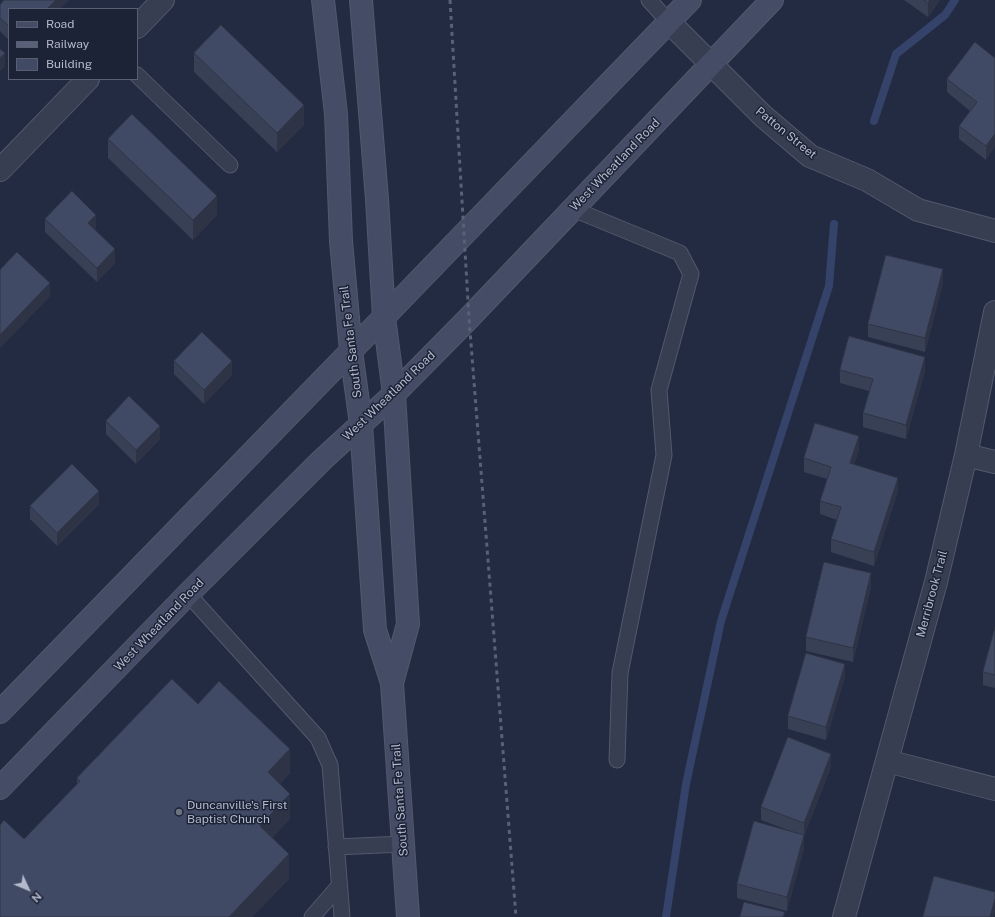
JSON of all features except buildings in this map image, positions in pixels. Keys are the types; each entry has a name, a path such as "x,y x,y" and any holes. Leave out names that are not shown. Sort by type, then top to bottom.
{"main road":[{"name":"South Santa Fe Trail","path":"323,0 336,114 341,241 351,351 361,424 375,630 392,682 408,917"},
{"name":"South Santa Fe Trail","path":"361,0 377,199 384,317 394,394 408,624 392,682"},
{"path":"0,712 690,0"},
{"name":"West Wheatland Road","path":"0,788 188,594 322,460 394,394 469,318 772,0"}],"street":[{"path":"138,26 163,0"},
{"name":"Patton Street","path":"668,22 762,116 810,156 867,180 918,210 995,231"},
{"path":"0,170 87,80"},
{"name":"Merribrook Trail","path":"844,917 936,582 966,455 995,312"},
{"path":"966,455 995,462"},
{"path":"887,760 995,789"}],"lane":[{"path":"649,0 668,22"},
{"path":"138,76 230,165"},
{"path":"573,209 680,253 691,274 659,390 664,455 620,673 616,760"},
{"path":"188,594 318,738 330,764 342,917"},
{"path":"336,847 403,844"},
{"path":"312,917 339,886"}],"waterway":[{"path":"874,121 896,54 945,15 955,0"},
{"path":"666,917 686,784 721,621 829,286 834,224"}],"railway":[{"path":"450,0 469,318 516,917"}],"place":[{"name":"Duncanville's First Baptist Church","path":"179,812"}]}
